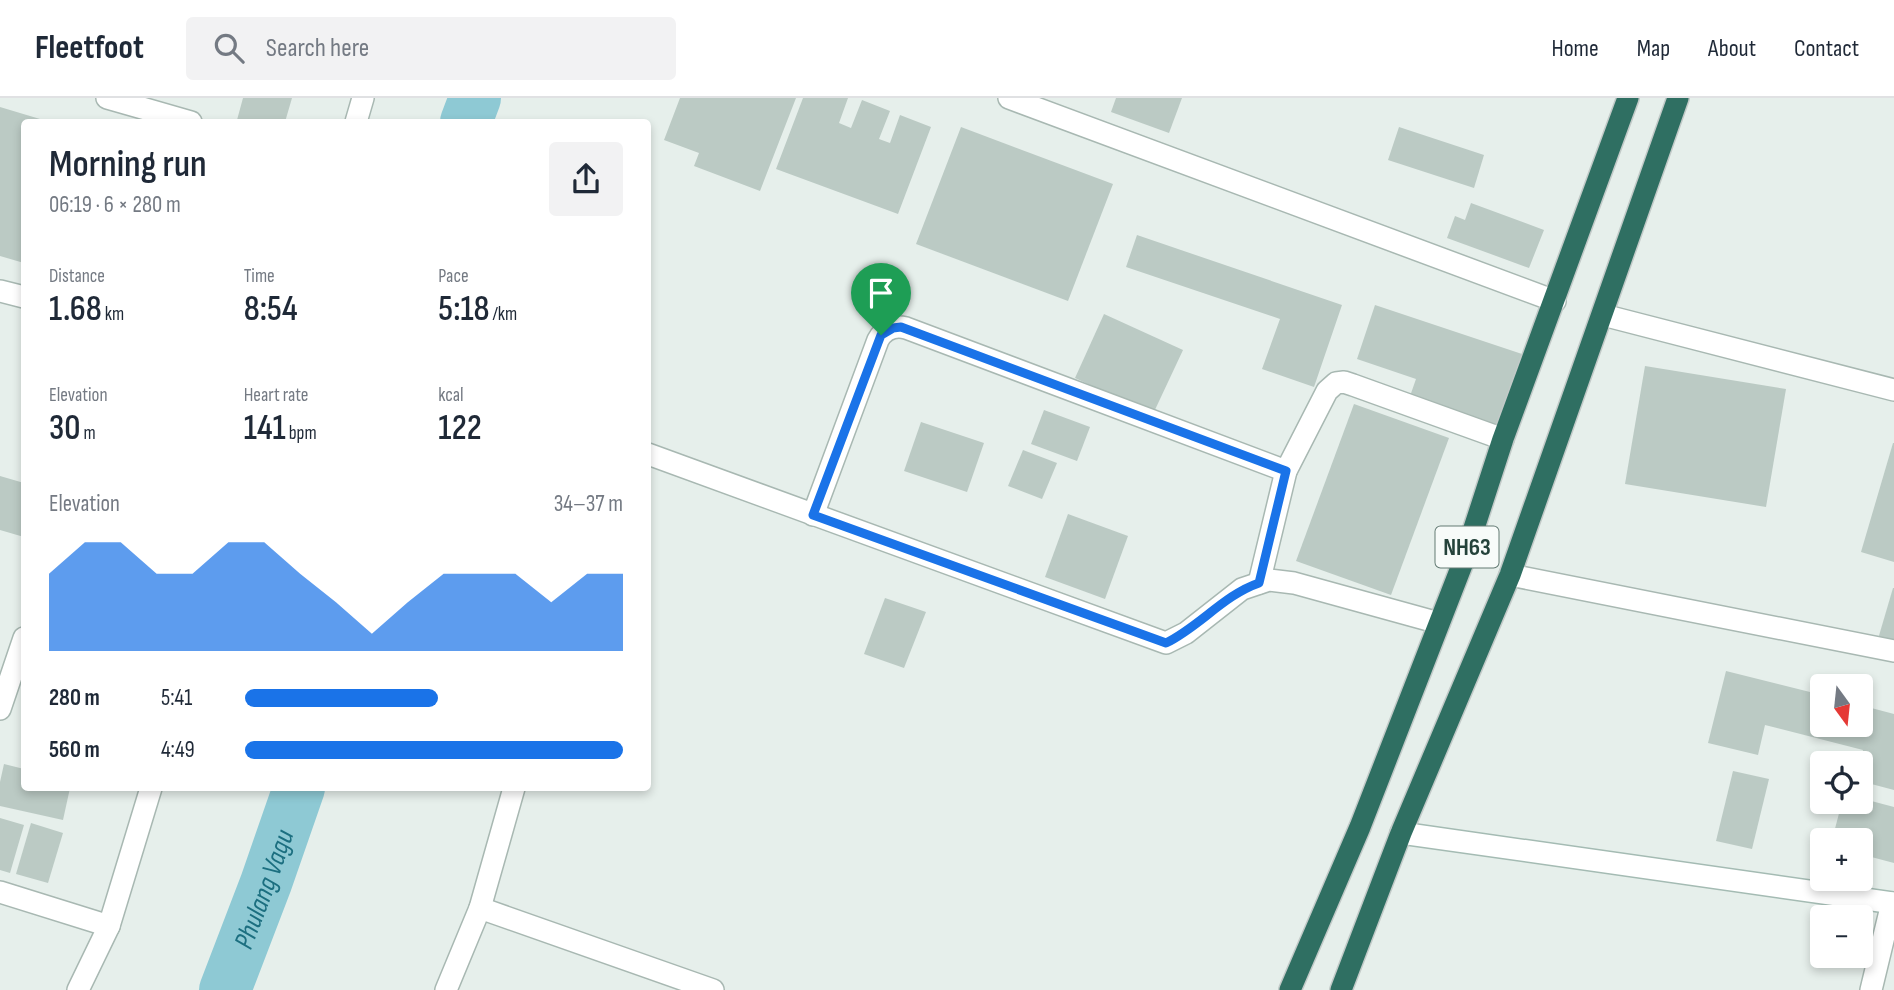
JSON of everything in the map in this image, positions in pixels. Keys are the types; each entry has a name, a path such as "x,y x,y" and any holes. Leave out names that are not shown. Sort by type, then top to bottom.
{"highway":[{"name":"NH63","path":"1290,990 1360,827 1462,565 1503,439 1628,98"},
{"name":"NH63","path":"1340,990 1401,833 1510,575 1678,98"}],"street":[{"path":"107,98 180,119"},
{"path":"357,119 363,98"},
{"path":"1009,98 1555,301"},
{"path":"0,291 21,296"},
{"path":"1603,315 1894,390"},
{"path":"813,515 878,340 886,330 893,328 906,328 1286,471"},
{"path":"1259,583 1286,471 1323,397 1336,383 1344,382 1503,439"},
{"path":"651,455 1166,643 1186,633 1242,589 1269,580 1293,583 1439,623"},
{"path":"1510,575 1894,652"},
{"path":"0,709 21,647"},
{"path":"78,990 109,926 150,791"},
{"path":"446,990 480,908 513,791"},
{"path":"1401,833 1893,903 1871,990"},
{"path":"0,892 109,926"},
{"path":"480,908 713,990"}],"building":[{"path":"243,98 292,98 286,119 237,119"},
{"path":"680,98 796,98 760,191 694,166 699,153 664,140"},
{"path":"803,98 848,98 839,123 851,128 862,100 890,111 879,139 890,143 900,115 931,127 898,214 776,169"},
{"path":"1116,98 1182,98 1169,133 1111,112"},
{"path":"0,107 40,119 21,119 21,262 0,256"},
{"path":"961,127 1113,184 1068,301 916,244"},
{"path":"1399,127 1484,155 1474,188 1388,160"},
{"path":"1471,203 1544,230 1529,268 1447,238 1455,216 1465,220"},
{"path":"1137,235 1342,305 1314,387 1262,369 1280,319 1126,267"},
{"path":"1375,305 1522,354 1497,429 1409,399 1416,379 1357,359"},
{"path":"1104,314 1183,350 1153,414 1075,378"},
{"path":"1645,366 1786,389 1766,507 1625,484"},
{"path":"1354,404 1449,438 1391,595 1296,561"},
{"path":"1044,410 1090,427 1077,461 1031,444"},
{"path":"921,422 984,443 967,492 904,471"},
{"path":"1894,443 1894,562 1861,552"},
{"path":"1023,450 1057,463 1042,499 1008,486"},
{"path":"0,476 21,482 21,536 0,530"},
{"path":"1068,514 1128,536 1105,599 1045,577"},
{"path":"1894,588 1894,644 1878,639"},
{"path":"885,598 926,612 904,668 864,654"},
{"path":"1726,671 1810,692 1810,736 1765,725 1758,755 1708,743"},
{"path":"1873,708 1894,714 1894,790 1873,784 1873,751 1812,737 1873,737"},
{"path":"4,764 21,768 21,791 69,791 63,820 0,806 0,782"},
{"path":"1733,771 1769,779 1752,849 1716,841"},
{"path":"1873,801 1894,807 1894,863 1873,857 1873,828 1835,828 1839,814 1873,814"},
{"path":"0,818 24,825 10,873 0,870"},
{"path":"31,823 63,833 48,883 16,874"}],"waterway":[{"name":"Phulang Vagu","path":"467,119 475,98"},
{"name":"Phulang Vagu","path":"225,990 298,791"}],"route":[{"path":"893,328 906,328 1286,471 1259,583 1242,589 1186,633 1166,643 813,515 881,335 893,328"}]}
